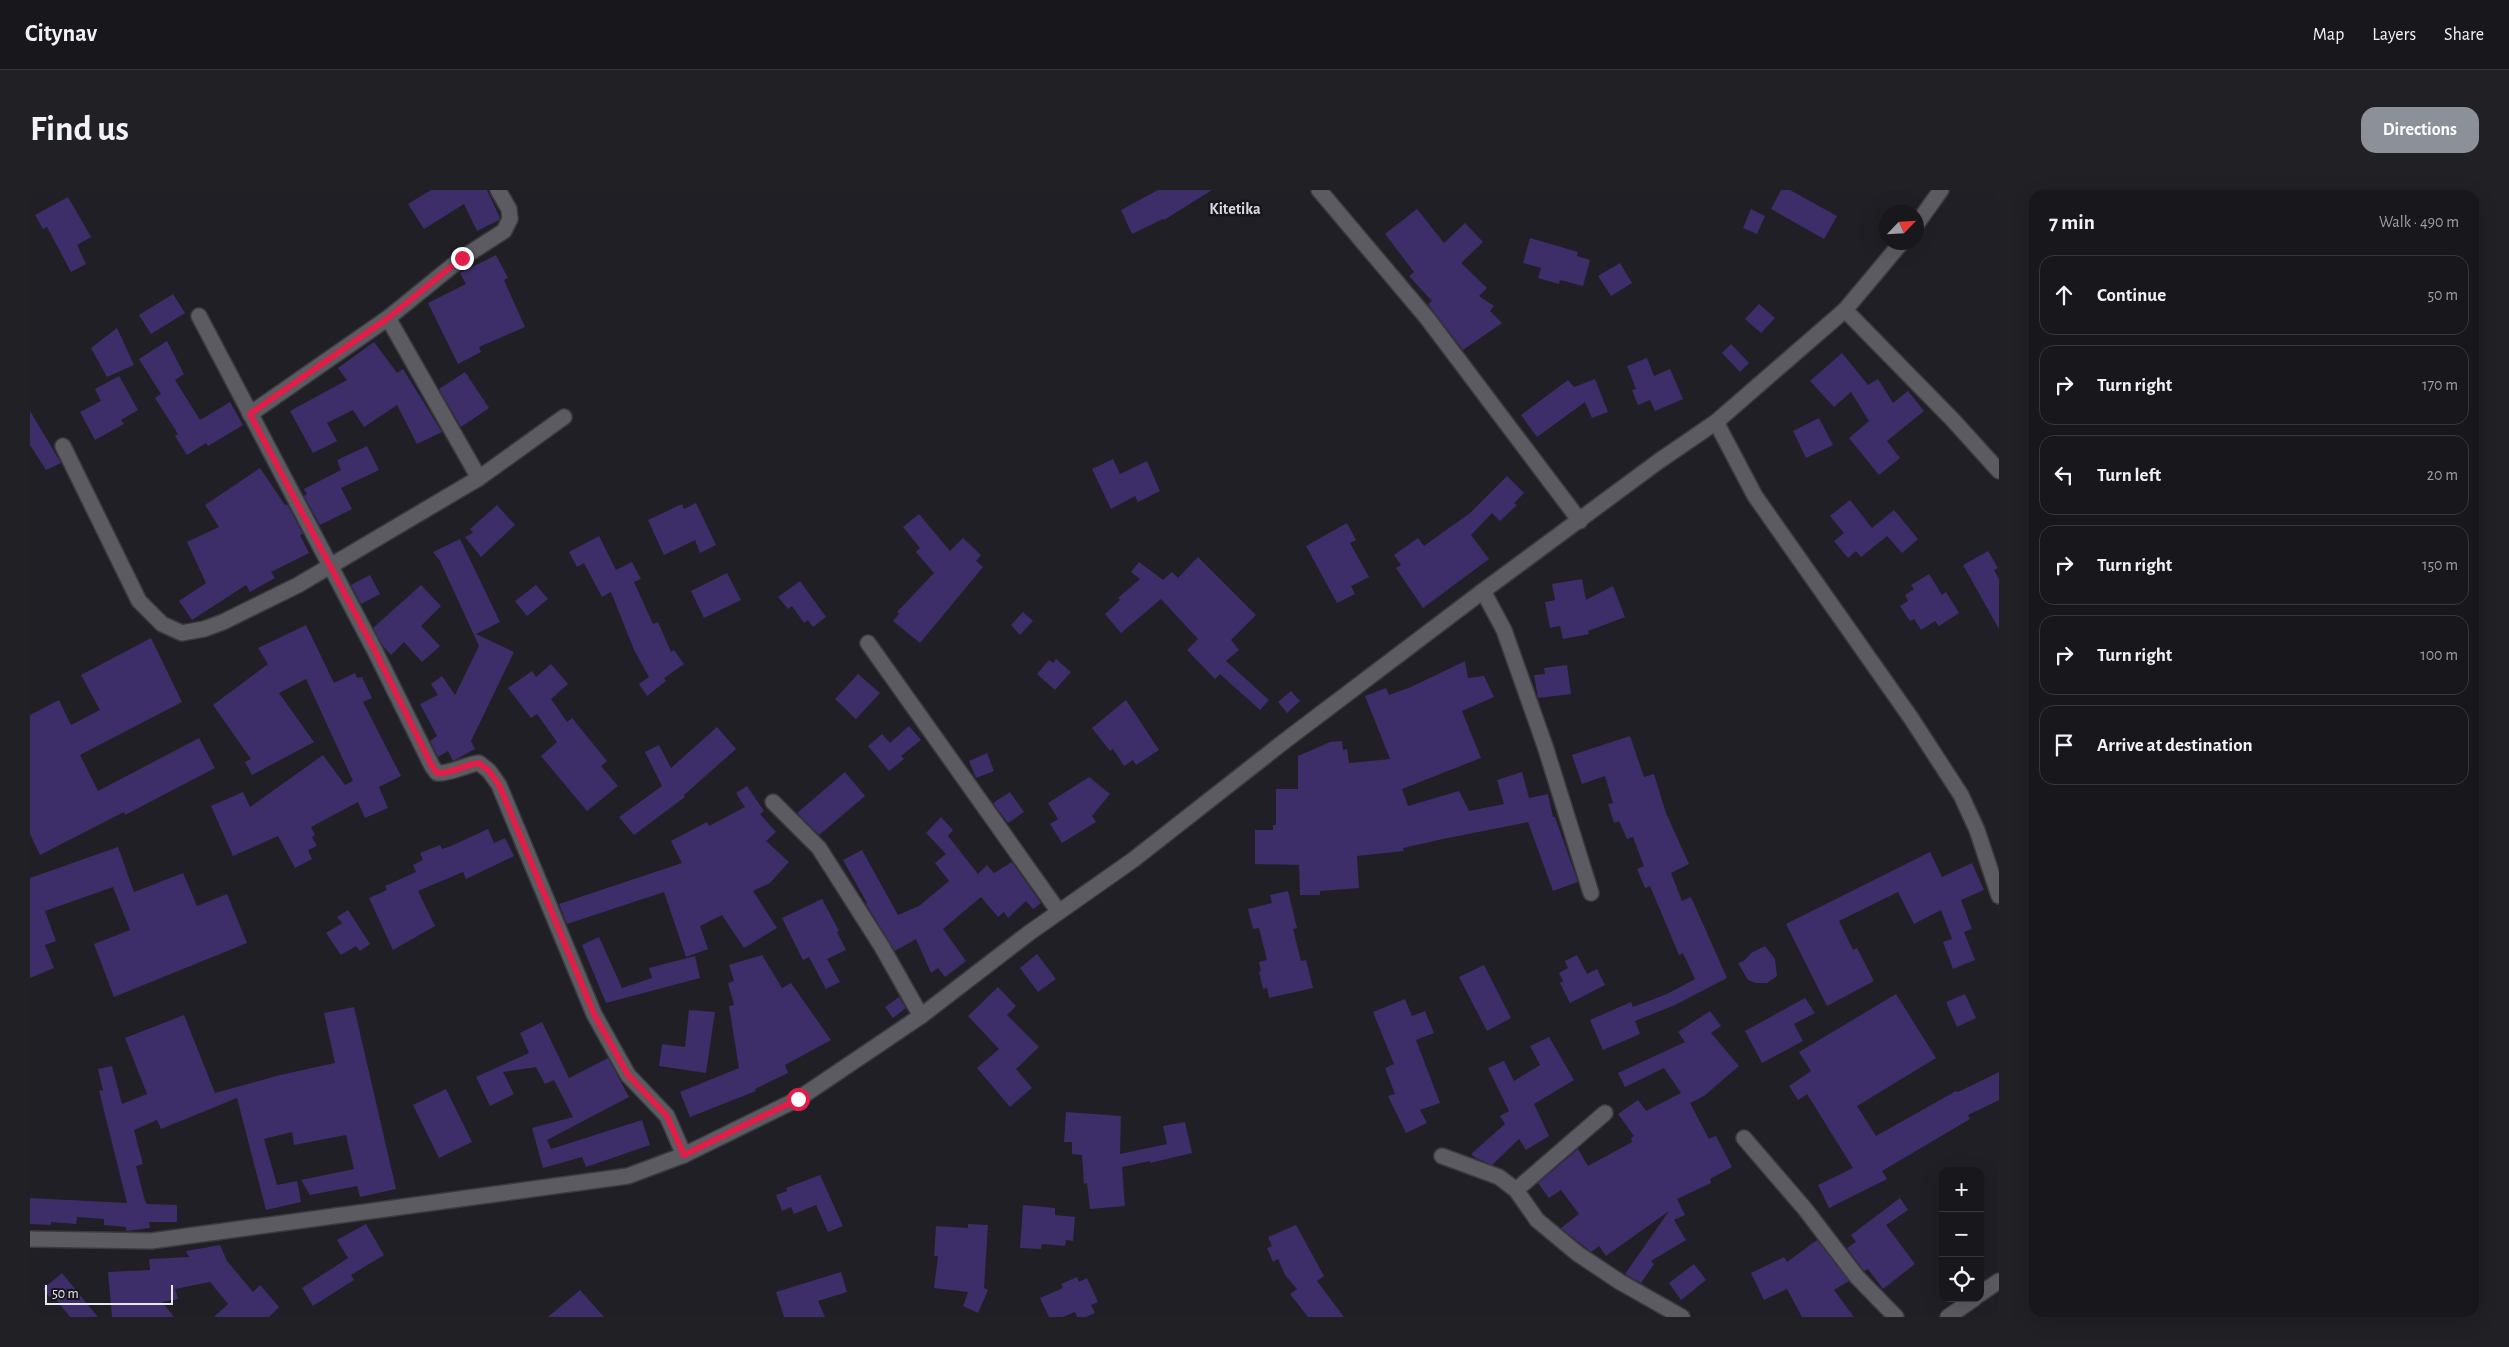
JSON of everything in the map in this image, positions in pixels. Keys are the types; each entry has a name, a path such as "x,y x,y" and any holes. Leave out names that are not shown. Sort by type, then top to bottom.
{"street":[{"path":"250,414 388,318 462,258 504,231 510,219 509,210 498,190"},
{"path":"1319,190 1427,318 1580,521"},
{"path":"1924,214 1941,190"},
{"path":"30,1239 151,1241 628,1176 684,1155 798,1099 921,1016 1059,912 1133,860 1286,740 1483,591 1659,461 1716,422 1845,310 1895,250"},
{"path":"1845,310 1952,419 1999,471"},
{"path":"199,316 437,773 445,774 464,765 479,763 489,771 499,785 594,1014 628,1075 667,1116 684,1155"},
{"path":"388,318 478,478"},
{"path":"63,446 139,601 162,624 182,633 204,629 223,622 330,566 478,478 564,417"},
{"path":"1716,422 1755,496 1911,718 1961,794 1977,830 1999,896"},
{"path":"1483,591 1504,630 1545,746 1591,893"},
{"path":"868,643 1059,912"},
{"path":"773,802 819,848 882,947 921,1016"},
{"path":"1516,1190 1605,1113"},
{"path":"1744,1138 1806,1209 1857,1277 1896,1317"},
{"path":"1442,1156 1499,1177 1516,1190 1536,1220 1578,1254 1620,1282 1682,1317"},
{"path":"1984,1291 1999,1281"},
{"path":"1948,1317 1969,1302"}],"building":[{"path":"431,190 487,190 500,218 477,231 464,204 424,229 408,204"},
{"path":"1158,190 1212,190 1164,220 1132,234 1121,210"},
{"path":"1781,190 1790,190 1837,216 1824,239 1771,209"},
{"path":"68,197 91,237 77,245 86,264 71,272 47,227 43,229 35,215"},
{"path":"1417,209 1444,243 1465,223 1483,242 1461,263 1487,288 1479,296 1494,306 1490,311 1502,323 1463,350 1428,304 1432,301 1409,276 1414,272 1385,234"},
{"path":"1751,209 1765,216 1757,234 1743,228"},
{"path":"1530,238 1578,252 1577,256 1590,260 1583,286 1560,280 1559,284 1538,278 1541,268 1523,263"},
{"path":"496,255 508,278 504,280 525,327 479,347 481,352 458,364 428,303 466,284 460,273"},
{"path":"1620,263 1632,283 1611,296 1598,276"},
{"path":"173,294 185,313 151,334 139,315"},
{"path":"1759,304 1775,318 1761,333 1745,319"},
{"path":"117,328 134,365 107,377 91,348"},
{"path":"167,341 184,374 175,380 200,420 230,402 243,425 208,446 206,443 187,455 175,436 178,434 155,398 161,394 139,359"},
{"path":"374,342 397,373 403,369 442,432 417,444 397,405 364,427 353,410 327,423 337,441 313,453 290,411 347,380 338,368"},
{"path":"1731,344 1749,363 1740,372 1722,353"},
{"path":"1842,353 1868,385 1878,379 1893,403 1908,391 1924,411 1887,441 1900,458 1879,475 1849,438 1869,421 1851,392 1834,407 1810,381"},
{"path":"1647,358 1654,376 1670,369 1683,399 1655,411 1650,400 1638,405 1632,390 1636,389 1627,366"},
{"path":"465,372 489,408 461,427 439,389"},
{"path":"119,376 138,410 121,420 124,424 95,440 80,412 101,401 95,389"},
{"path":"1595,379 1608,412 1592,418 1585,402 1537,437 1521,415 1568,380 1574,387"},
{"path":"30,411 61,463 46,470 30,445"},
{"path":"1819,418 1833,445 1806,458 1793,431"},
{"path":"367,446 379,470 341,488 352,509 320,525 304,496 307,494 304,489 341,470 337,460"},
{"path":"1113,459 1120,474 1147,461 1160,491 1138,502 1135,496 1111,509 1092,469"},
{"path":"260,468 285,505 287,504 303,534 300,535 309,553 271,572 275,578 250,592 246,585 192,620 179,601 206,583 187,542 219,527 205,505"},
{"path":"1507,476 1524,493 1514,503 1517,505 1500,521 1492,513 1471,535 1489,559 1423,608 1396,568 1401,565 1394,555 1418,538 1424,546 1470,513"},
{"path":"1850,500 1872,528 1894,510 1918,539 1902,553 1887,536 1861,557 1856,551 1848,558 1834,541 1844,533 1830,516"},
{"path":"696,503 716,545 700,553 695,540 664,555 648,520 682,504 684,509"},
{"path":"497,505 515,525 481,557 465,537 473,533 470,529"},
{"path":"919,514 950,551 963,538 981,555 976,561 983,567 920,643 893,621 899,614 897,612 934,573 916,552 920,548 903,527"},
{"path":"1347,523 1356,540 1350,543 1369,577 1351,586 1355,594 1337,603 1306,546"},
{"path":"599,536 616,570 632,562 641,579 634,582 653,624 658,622 671,652 674,650 684,664 664,678 666,681 647,696 639,684 649,677 634,650 611,592 602,597 584,563 577,567 569,552"},
{"path":"460,539 500,622 476,634 514,652 471,741 475,749 453,761 448,751 438,757 430,741 437,736 420,704 438,695 431,684 442,676 455,695 479,646 440,561 433,552"},
{"path":"1988,551 1998,568 1994,570 1999,579 1999,629 1963,565"},
{"path":"1198,557 1256,615 1231,640 1239,650 1226,661 1269,700 1260,710 1220,674 1215,679 1187,650 1198,639 1161,599 1121,633 1105,614 1120,600 1118,598 1140,579 1131,572 1139,562 1163,580 1172,572 1178,578"},
{"path":"727,573 741,600 704,618 691,591"},
{"path":"1929,574 1942,595 1946,592 1959,613 1939,626 1935,621 1921,630 1914,619 1910,621 1900,606 1908,601 1905,595 1914,589 1911,585"},
{"path":"370,575 380,594 361,604 351,585"},
{"path":"1582,579 1586,600 1613,586 1625,617 1588,631 1589,634 1563,639 1560,626 1550,628 1545,602 1555,600 1552,584"},
{"path":"800,581 826,617 813,627 808,620 804,623 792,606 788,609 778,597"},
{"path":"421,585 441,606 421,626 440,646 422,662 404,642 391,655 383,646 373,628"},
{"path":"536,585 548,599 527,616 515,601"},
{"path":"1023,612 1033,621 1020,635 1011,625"},
{"path":"306,625 334,683 355,673 357,678 362,677 372,698 363,702 401,776 379,787 388,808 365,818 358,802 311,827 315,835 312,837 317,846 308,850 312,859 295,868 278,836 233,856 211,806 243,792 250,807 323,755 345,785 353,781 306,679 279,693 314,742 252,775 245,762 251,759 213,705 268,664 258,648"},
{"path":"151,638 182,702 80,755 98,791 199,738 215,768 125,815 124,812 40,855 30,834 30,715 59,700 71,725 100,710 81,675"},
{"path":"1056,659 1071,672 1055,690 1037,674 1049,660 1053,663"},
{"path":"1465,661 1468,678 1484,676 1494,697 1462,711 1481,758 1402,789 1408,806 1459,791 1469,811 1504,804 1497,780 1522,772 1529,798 1548,794 1553,817 1555,817 1578,882 1553,891 1528,822 1403,848 1404,851 1357,856 1359,888 1320,891 1320,895 1300,895 1299,865 1255,864 1255,830 1273,830 1273,825 1276,825 1276,789 1298,789 1298,756 1330,742 1342,741 1343,750 1347,749 1349,763 1390,759 1365,696 1386,688 1389,695 1411,687"},
{"path":"551,664 568,684 551,699 567,722 572,718 607,761 601,766 618,786 587,811 541,756 557,742 537,714 531,718 508,688 532,671 536,677"},
{"path":"1567,665 1571,694 1538,698 1534,675 1545,674 1544,668"},
{"path":"858,674 880,693 856,719 835,699"},
{"path":"1291,691 1300,701 1287,713 1278,702"},
{"path":"1126,700 1159,750 1136,765 1133,760 1124,766 1113,749 1110,751 1092,728"},
{"path":"909,726 921,740 901,756 904,759 889,771 868,746 882,734 890,743"},
{"path":"717,727 736,749 684,795 685,797 634,835 619,817 662,786 645,752 659,745 671,768"},
{"path":"1630,736 1644,777 1654,774 1666,813 1689,864 1671,873 1682,901 1691,897 1727,978 1675,1005 1635,1021 1640,1034 1603,1050 1590,1020 1631,1002 1633,1007 1667,994 1695,979 1683,953 1679,955 1650,886 1645,888 1637,869 1644,866 1633,837 1627,839 1619,821 1614,823 1608,804 1613,803 1605,776 1582,784 1572,755"},
{"path":"987,753 994,771 976,778 969,761"},
{"path":"845,772 865,796 819,835 797,813"},
{"path":"1089,777 1110,794 1092,816 1096,822 1062,843 1050,824 1058,819 1048,803"},
{"path":"747,786 764,811 760,814 776,832 766,841 789,862 770,883 753,891 777,928 744,948 722,915 700,926 708,949 686,957 664,892 567,924 559,904 682,863 671,841 707,822 709,826 745,807 736,793"},
{"path":"1010,792 1024,812 1008,823 993,803"},
{"path":"941,817 953,830 948,836 978,874 987,865 994,873 1012,862 1041,903 1033,909 1026,901 1008,918 1004,912 998,917 981,897 943,929 966,961 945,977 938,968 931,973 916,939 895,951 866,904 843,860 862,850 898,915 919,906 949,881 935,863 946,854 926,833"},
{"path":"488,829 494,843 505,838 514,856 466,879 463,872 418,891 435,926 393,950 369,898 387,890 385,886 416,872 413,865 423,860 420,853 440,845 442,849 451,846"},
{"path":"118,847 134,892 183,873 197,906 227,894 247,943 114,997 94,944 130,930 113,887 45,911 56,941 45,945 54,968 30,978 30,878"},
{"path":"1930,852 1942,877 1972,863 1984,890 1961,900 1972,929 1964,932 1975,960 1953,969 1943,942 1952,939 1941,910 1914,924 1898,892 1839,921 1853,950 1857,948 1874,981 1827,1006 1786,924"},
{"path":"1288,891 1297,928 1293,929 1301,961 1306,960 1313,988 1269,998 1267,988 1263,989 1259,972 1261,971 1259,962 1267,960 1259,928 1253,929 1248,909 1272,903 1270,895"},
{"path":"822,899 839,931 837,932 846,950 827,959 840,982 826,989 809,957 803,960 782,918"},
{"path":"348,910 370,944 360,951 356,946 341,955 326,933 342,923 337,917"},
{"path":"599,937 622,988 652,978 649,968 695,956 700,978 606,1003 582,945"},
{"path":"1765,946 1775,959 1777,976 1767,983 1756,983 1748,980 1738,963 1744,961 1751,953"},
{"path":"1037,954 1056,979 1038,992 1020,968"},
{"path":"762,955 782,988 791,983 831,1040 785,1065 788,1073 755,1089 756,1091 690,1117 680,1092 739,1068 729,1006 734,1005 728,983 734,981 729,965"},
{"path":"1577,955 1587,974 1597,969 1605,985 1570,1003 1560,983 1563,981 1559,973 1568,968 1565,961"},
{"path":"1484,965 1511,1018 1487,1031 1459,977"},
{"path":"998,987 1016,1006 1007,1015 1039,1047 1016,1069 1032,1088 1010,1107 977,1068 999,1049 968,1016"},
{"path":"1896,994 1936,1058 1857,1106 1876,1136 1956,1091 1958,1092 1999,1072 1999,1100 1968,1115 1970,1119 1882,1171 1887,1179 1829,1208 1818,1185 1853,1168 1807,1094 1798,1100 1789,1086 1811,1071 1799,1052"},
{"path":"1965,994 1976,1018 1957,1027 1946,1002"},
{"path":"899,997 906,1008 893,1018 885,1007"},
{"path":"1805,998 1815,1013 1794,1024 1803,1041 1762,1063 1745,1031"},
{"path":"1405,999 1412,1016 1425,1011 1434,1033 1416,1040 1440,1103 1420,1110 1427,1123 1406,1133 1388,1096 1395,1094 1385,1068 1394,1064 1373,1012"},
{"path":"354,1007 396,1189 360,1197 357,1186 310,1195 301,1180 354,1169 346,1135 294,1145 292,1132 264,1139 277,1185 297,1181 301,1202 266,1210 237,1098 161,1129 157,1120 134,1130 143,1164 136,1166 145,1201 147,1204 177,1205 177,1222 149,1222 150,1228 126,1231 126,1227 104,1225 104,1219 77,1217 76,1224 51,1222 51,1225 30,1224 30,1198 127,1203 99,1091 103,1090 98,1069 112,1066 122,1104 147,1094 125,1038 184,1015 215,1093 280,1075 335,1063 324,1013"},
{"path":"689,1010 715,1012 706,1073 659,1066 662,1044 685,1047"},
{"path":"1710,1011 1721,1026 1711,1033 1739,1066 1704,1096 1690,1103 1709,1139 1716,1136 1732,1167 1710,1179 1711,1183 1677,1199 1685,1215 1674,1220 1686,1240 1651,1261 1654,1264 1641,1283 1625,1274 1669,1211 1606,1256 1599,1246 1591,1252 1561,1228 1579,1214 1561,1190 1549,1198 1538,1183 1578,1149 1588,1166 1632,1142 1631,1138 1634,1136 1618,1114 1638,1100 1646,1111 1681,1093 1664,1068 1625,1087 1618,1073 1685,1042 1678,1032"},
{"path":"542,1022 569,1078 608,1058 629,1097 547,1140 551,1149 642,1120 650,1145 586,1167 582,1157 543,1168 532,1128 573,1117 554,1080 545,1084 536,1067 503,1072 514,1094 490,1106 476,1077 529,1053 520,1033"},
{"path":"1549,1037 1574,1080 1534,1104 1549,1136 1526,1150 1519,1139 1492,1165 1476,1158 1471,1154 1505,1124 1500,1116 1509,1111 1488,1068 1504,1061 1514,1081 1540,1065 1530,1046"},
{"path":"446,1089 472,1142 439,1158 413,1105"},
{"path":"1066,1112 1121,1116 1120,1154 1167,1144 1163,1126 1185,1122 1192,1153 1150,1163 1150,1161 1122,1167 1125,1206 1090,1209 1087,1183 1084,1184 1082,1155 1072,1154 1072,1142 1064,1142"},
{"path":"820,1175 843,1226 828,1232 816,1205 794,1214 791,1207 782,1211 776,1195 787,1191 786,1188"},
{"path":"1900,1198 1908,1210 1886,1225 1915,1264 1883,1289 1868,1269 1864,1271 1847,1248 1856,1242 1851,1235"},
{"path":"1023,1205 1055,1208 1055,1215 1075,1217 1073,1241 1066,1240 1065,1246 1042,1244 1041,1249 1020,1248"},
{"path":"366,1224 384,1255 351,1275 354,1280 313,1306 302,1288 348,1258 337,1240"},
{"path":"968,1224 988,1225 984,1288 988,1290 978,1313 963,1306 968,1292 934,1288 938,1256 934,1256 936,1226 968,1228"},
{"path":"1296,1225 1324,1276 1317,1281 1344,1317 1308,1317 1290,1294 1297,1289 1285,1275 1278,1259 1273,1262 1267,1248 1272,1246 1268,1237"},
{"path":"1817,1240 1849,1281 1834,1290 1854,1317 1802,1317 1787,1289 1764,1300 1751,1273 1784,1257 1787,1262"},
{"path":"220,1245 227,1261 253,1292 260,1285 279,1307 269,1317 214,1317 228,1304 210,1282 175,1289 178,1299 162,1302 174,1317 112,1317 108,1272 150,1270 149,1259 189,1257 186,1251"},
{"path":"1694,1264 1706,1280 1681,1300 1669,1283"},
{"path":"841,1272 847,1292 818,1301 825,1317 784,1317 776,1292"},
{"path":"62,1273 98,1317 70,1317 55,1298 52,1300 43,1289"},
{"path":"1077,1277 1079,1282 1087,1278 1098,1302 1091,1305 1095,1313 1086,1317 1077,1317 1075,1312 1063,1317 1049,1317 1040,1298 1063,1288 1061,1284"},
{"path":"580,1290 604,1317 548,1317"}],"district":[{"name":"Kitetika","path":"1235,209"}],"route":[{"path":"462,258 388,318 366,331 250,414 374,649 432,766 437,773 445,774 464,765 479,763 489,771 499,785 594,1014 628,1075 667,1116 684,1155 798,1099"}]}
